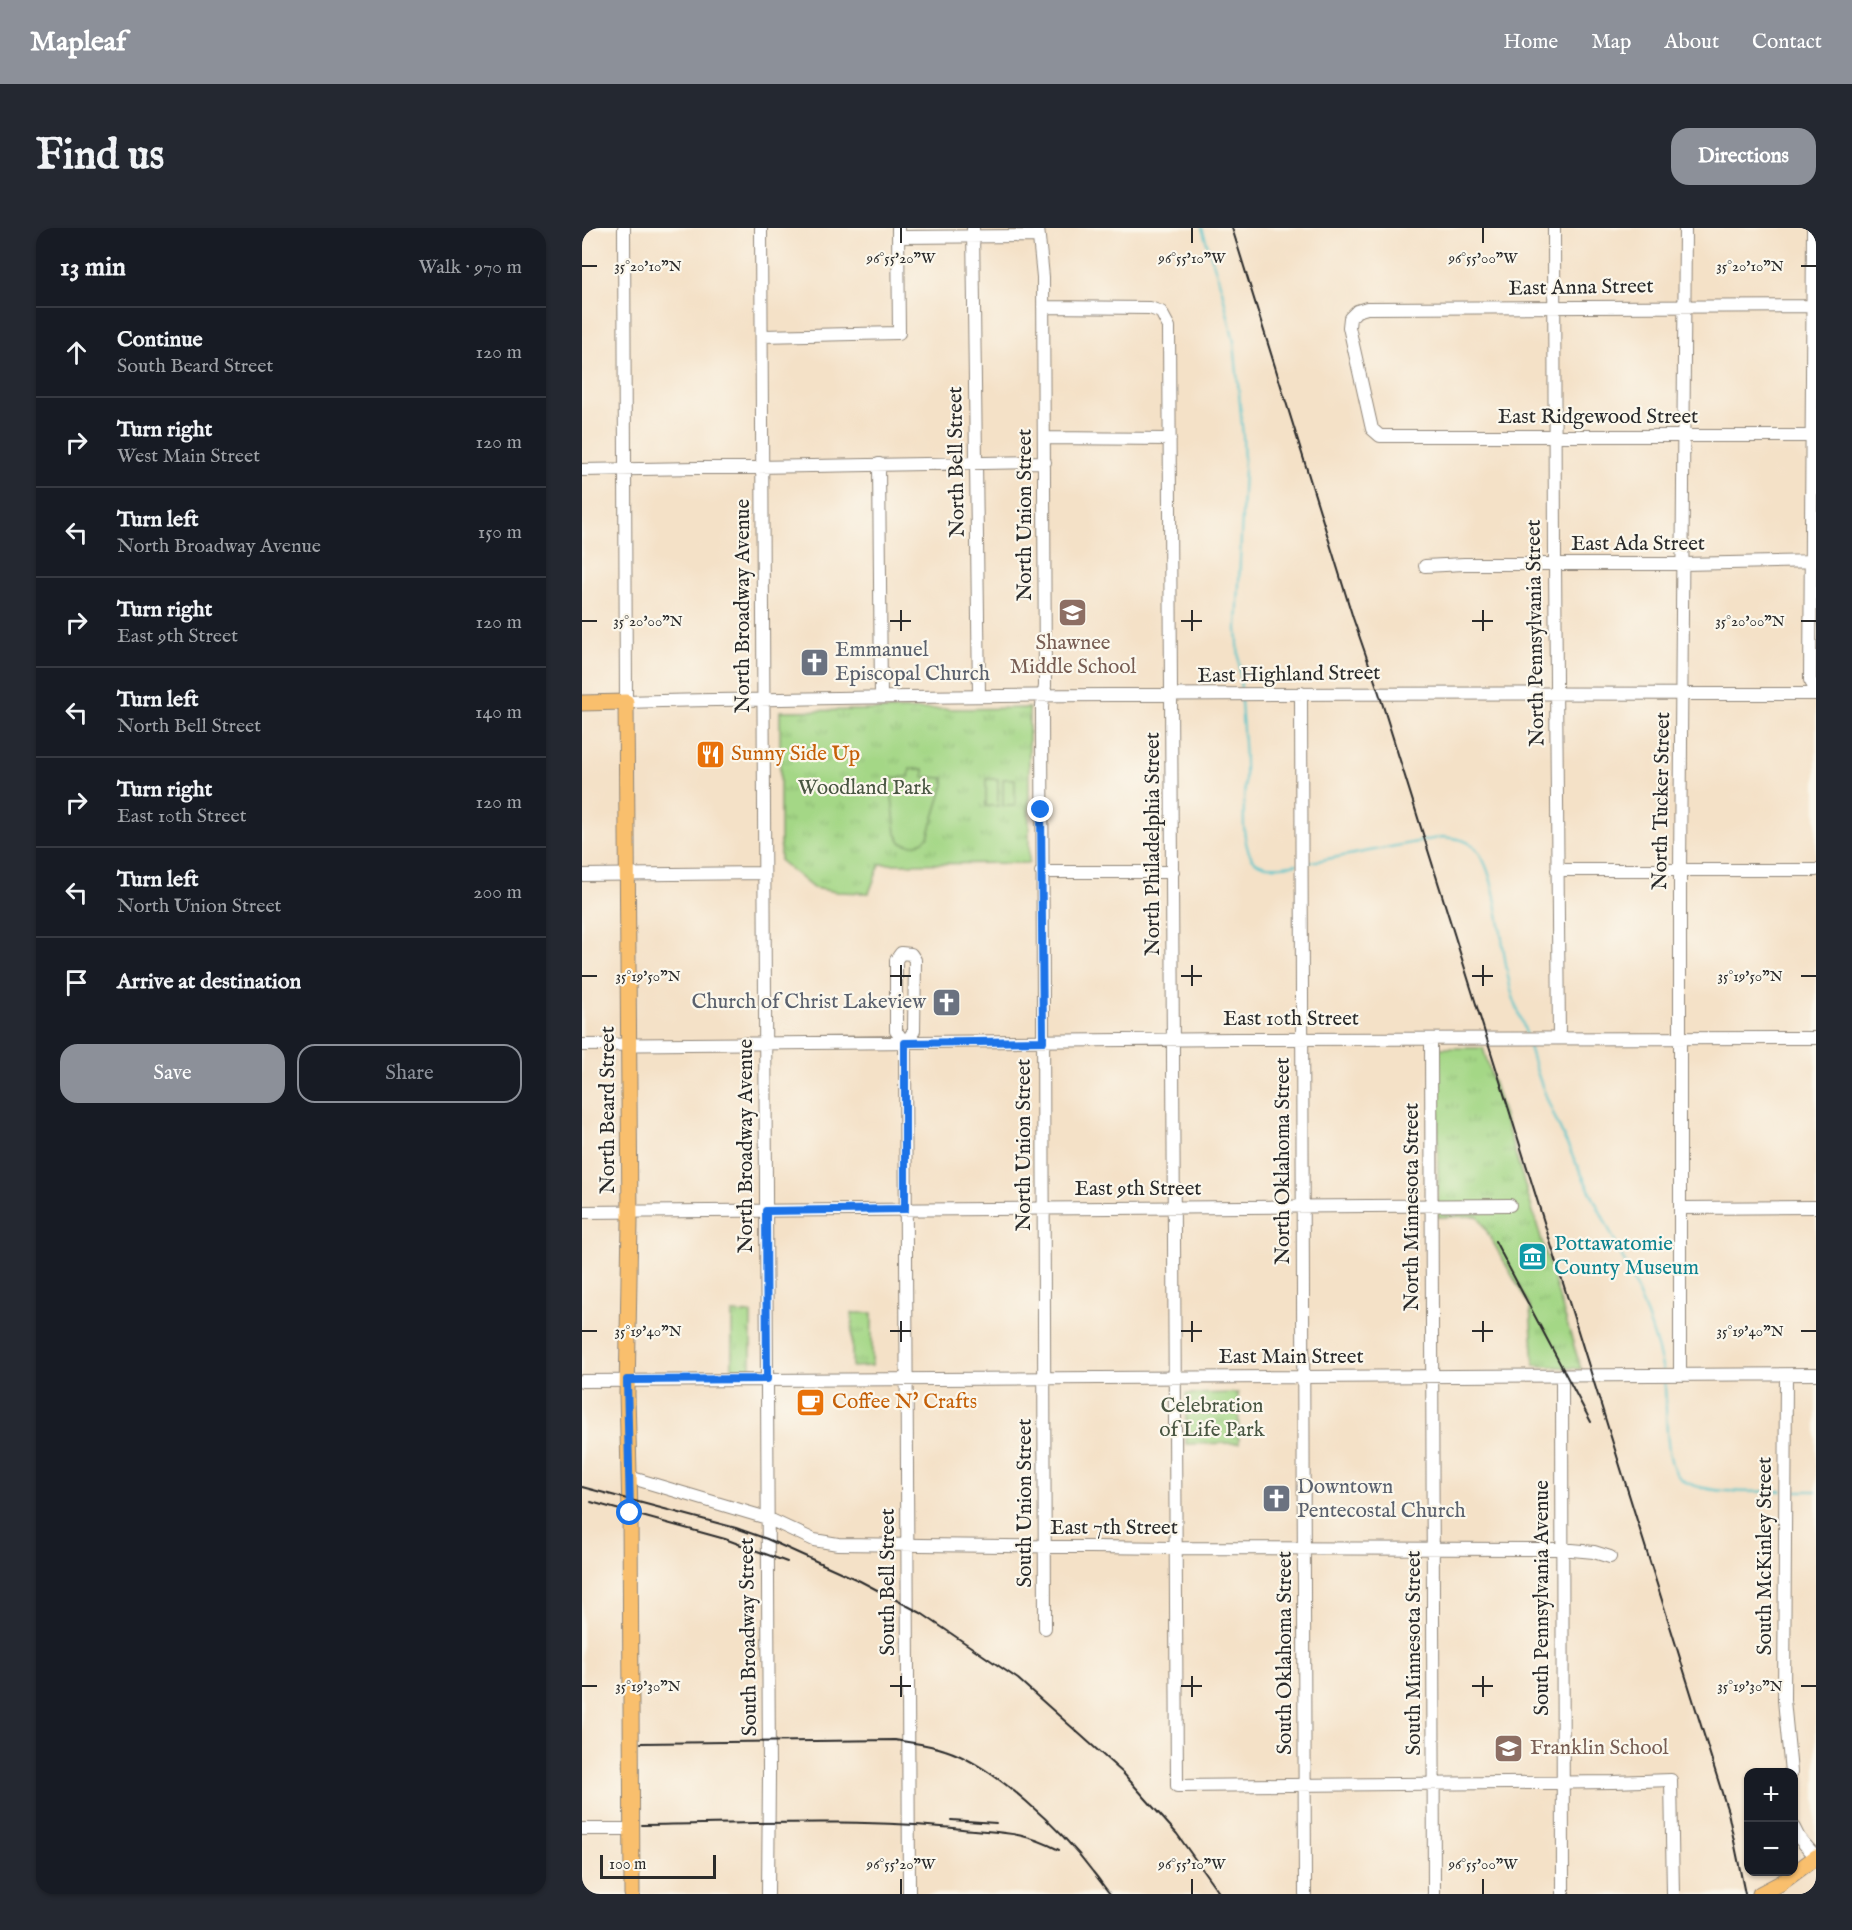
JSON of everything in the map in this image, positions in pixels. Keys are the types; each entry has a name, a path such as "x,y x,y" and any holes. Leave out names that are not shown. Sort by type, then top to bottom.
{"main road":[{"path":"582,703 626,702"},
{"name":"North Beard Street","path":"626,702 630,1211 627,1380 632,1894"},
{"path":"1760,1894 1781,1883 1816,1857"},
{"path":"1778,1894 1816,1867"}],"street":[{"name":"North Beard Street","path":"624,228 626,702"},
{"name":"North Broadway Avenue","path":"761,228 767,1379"},
{"name":"North Pennsylvania Street","path":"1554,228 1559,1038"},
{"name":"North Tucker Street","path":"1678,1374 1685,228"},
{"path":"1813,228 1814,561 1810,680 1816,692"},
{"path":"762,336 899,333 898,232 1038,232"},
{"name":"North Bell Street","path":"973,232 979,695"},
{"name":"North Union Street","path":"1038,232 1043,277 1046,686 1042,706 1041,872 1043,1378"},
{"name":"East Anna Street","path":"1380,436 1372,429 1351,336 1350,318 1357,311 1367,309 1814,306"},
{"name":"North Philadelphia Street","path":"1043,307 1150,308 1161,312 1169,327 1170,337 1177,1786 1305,1784"},
{"name":"East Ridgewood Street","path":"1380,436 1814,436"},
{"path":"1044,438 1170,439"},
{"path":"582,470 1045,462"},
{"path":"879,464 880,697"},
{"name":"East Ada Street","path":"1425,566 1814,561"},
{"name":"East Highland Street","path":"626,702 979,695 1816,692"},
{"name":"North Oklahoma Street","path":"1301,693 1304,1376"},
{"path":"1557,870 1816,870"},
{"path":"1041,872 1173,872"},
{"path":"582,875 764,873"},
{"path":"905,1043 914,1031 915,960 910,954 901,953 896,960 896,1031 905,1043 906,1379"},
{"name":"East 10th Street","path":"582,1045 1302,1039 1816,1038"},
{"name":"North Minnesota Street","path":"1431,1039 1431,1376"},
{"name":"East 9th Street","path":"582,1212 1510,1205"},
{"path":"1680,1208 1816,1207"},
{"name":"East Main Street","path":"582,1381 1816,1374"},
{"name":"South Pennsylvania Avenue","path":"1562,1375 1563,1894"},
{"name":"South McKinley Street","path":"1786,1375 1784,1700 1791,1768"},
{"name":"South Oklahoma Street","path":"1304,1376 1305,1894"},
{"name":"South Minnesota Street","path":"1431,1376 1434,1894"},
{"name":"South Union Street","path":"1043,1378 1045,1628"},
{"name":"South Broadway Street","path":"767,1379 770,1773 768,1894"},
{"name":"South Bell Street","path":"906,1379 909,1894"},
{"name":"East 7th Street","path":"628,1477 767,1518 814,1540 838,1544 1561,1549 1594,1552 1610,1557"},
{"path":"1305,1784 1671,1780 1672,1894"},
{"path":"582,1829 632,1829"},
{"path":"1798,1836 1816,1857"}],"green space":[{"name":"Woodland Park","path":"1029,708 1029,863 880,864 869,893 837,892 813,888 780,861 780,711"},
{"path":"910,769 924,769 924,777 944,778 944,785 928,837 913,845 902,843 896,834 891,786 891,778 909,777"},
{"path":"986,779 998,779 998,806 986,806"},
{"path":"1003,779 1015,779 1015,806 1003,806"},
{"path":"1438,1048 1483,1048 1581,1369 1534,1365 1530,1307 1478,1216 1438,1217"},
{"path":"732,1313 751,1314 751,1367 732,1370"},
{"path":"852,1313 872,1313 872,1366 852,1367"},
{"name":"Celebration of Life Park","path":"1238,1393 1239,1443 1186,1444 1186,1394"}],"waterway":[{"path":"1202,228 1222,290 1234,342 1243,436 1244,469 1237,628 1241,691"},
{"path":"1241,700 1245,758 1244,822 1250,855 1256,862 1265,866 1297,864"},
{"path":"1306,863 1443,837 1459,839 1471,844 1482,858 1489,874 1511,990 1526,1034"},
{"path":"1528,1043 1559,1126 1635,1286 1651,1327 1663,1370"},
{"path":"1664,1378 1669,1451 1672,1465 1679,1477 1688,1483 1713,1490 1782,1491"},
{"path":"1791,1491 1816,1491"}],"railway":[{"path":"1232,228 1728,1812 1745,1894"},
{"path":"1495,1241 1591,1422"},
{"path":"582,1487 736,1528 767,1539 860,1581 921,1613 1018,1679 1123,1773 1177,1834 1220,1894"},
{"path":"591,1502 725,1539 787,1562"},
{"path":"641,1743 895,1740 939,1748 985,1770 1026,1801 1064,1837 1110,1894"},
{"path":"951,1820 996,1823"},
{"path":"642,1825 803,1822 923,1826 1012,1834 1034,1839 1059,1850"}],"place":[{"name":"Shawnee Middle School","path":"1073,612"},
{"name":"Emmanuel Episcopal Church","path":"814,662"},
{"name":"Sunny Side Up","path":"710,754"},
{"name":"Church of Christ Lakeview","path":"947,1002"},
{"name":"Pottawatomie County Museum","path":"1533,1256"},
{"name":"Coffee N' Crafts","path":"811,1402"},
{"name":"Downtown Pentecostal Church","path":"1276,1499"},
{"name":"Franklin School","path":"1509,1748"}],"route":[{"path":"630,1513 627,1380 767,1379 766,1211 905,1209 905,1043 1043,1041 1041,810"}]}
